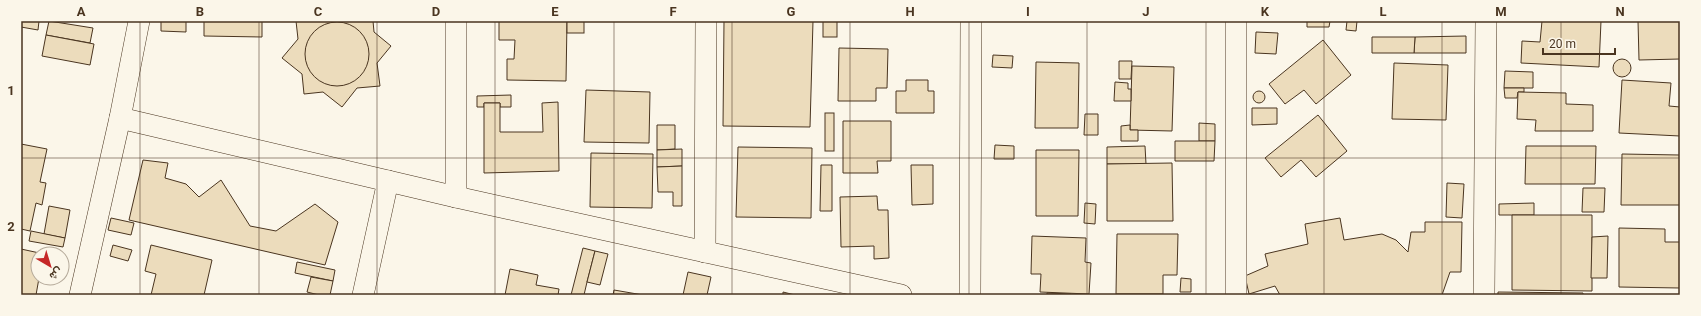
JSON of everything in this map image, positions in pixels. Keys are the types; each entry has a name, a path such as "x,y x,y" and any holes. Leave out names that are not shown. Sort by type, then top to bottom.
{"street":[{"path":"80,295 120,118 139,21"},
{"path":"456,21 456,197"},
{"path":"705,252 706,21"},
{"path":"970,295 971,21"},
{"path":"1236,21 1236,295"},
{"path":"1484,295 1486,21"},
{"path":"120,118 456,197 901,295"},
{"path":"363,295 388,181"}],"building":[{"path":"21,21 39,21 38,30 21,27"},
{"path":"49,21 93,28 90,43 46,35"},
{"path":"161,21 186,21 186,32 161,31"},
{"path":"204,21 262,21 262,37 204,36"},
{"path":"296,21 373,21 374,32 391,46 377,63 380,86 357,88 342,107 323,92 304,94 302,74 282,58 298,39"},
{"path":"499,21 567,21 566,81 507,80 507,59 514,59 515,40 499,40"},
{"path":"567,21 584,21 584,33 567,33"},
{"path":"724,21 813,21 810,127 723,126"},
{"path":"823,21 837,21 837,37 823,37"},
{"path":"1307,21 1330,21 1329,27 1307,27"},
{"path":"1347,21 1357,21 1356,31 1346,30"},
{"path":"1542,21 1601,21 1599,67 1521,63 1522,41 1540,42"},
{"path":"1638,21 1680,21 1680,59 1639,60"},
{"path":"337,22 355,28 363,36 369,54 363,72 355,80 337,86 319,80 311,72 305,54 311,36 319,28"},
{"path":"1256,32 1278,33 1276,54 1255,53"},
{"path":"46,35 94,44 90,65 42,56"},
{"path":"1466,36 1466,53 1414,53 1415,37"},
{"path":"1372,37 1415,37 1414,53 1372,53"},
{"path":"1323,40 1351,75 1316,104 1304,90 1285,104 1269,84"},
{"path":"839,48 888,49 887,88 876,88 876,101 838,101"},
{"path":"993,55 1013,56 1012,68 992,67"},
{"path":"1618,59 1626,59 1631,64 1629,75 1626,77 1618,77 1613,72 1613,64"},
{"path":"1119,61 1132,61 1131,79 1119,79"},
{"path":"1036,62 1079,63 1078,128 1035,128"},
{"path":"1394,63 1448,65 1446,120 1392,119"},
{"path":"1132,66 1174,67 1172,131 1130,130"},
{"path":"1505,71 1533,72 1533,88 1504,88"},
{"path":"906,80 928,80 928,91 934,91 934,113 896,113 896,91 906,91"},
{"path":"1622,80 1671,83 1669,106 1680,107 1680,136 1619,133"},
{"path":"1115,82 1128,83 1128,89 1131,89 1131,101 1114,101"},
{"path":"1504,88 1524,88 1524,92 1518,92 1517,98 1505,98"},
{"path":"586,90 650,92 649,143 584,142"},
{"path":"1257,91 1261,91 1265,97 1261,103 1257,103 1253,99 1253,95"},
{"path":"1518,92 1566,93 1566,104 1593,105 1593,131 1535,131 1536,120 1517,119"},
{"path":"511,95 511,107 500,107 500,103 484,103 484,107 477,107 477,96"},
{"path":"558,102 559,171 484,173 484,103 500,103 500,132 543,132 542,103"},
{"path":"1252,108 1277,108 1277,124 1252,125"},
{"path":"825,113 834,113 834,151 825,151"},
{"path":"1085,114 1098,114 1098,135 1084,135"},
{"path":"1318,115 1347,151 1316,177 1301,160 1281,177 1265,158"},
{"path":"843,121 891,121 891,161 877,161 878,173 843,173"},
{"path":"1199,123 1215,124 1215,141 1199,141"},
{"path":"657,125 675,125 675,149 657,150"},
{"path":"1130,125 1130,130 1138,130 1138,141 1121,141 1121,126"},
{"path":"1175,141 1215,141 1214,161 1175,161"},
{"path":"21,144 47,149 40,182 46,183 42,205 36,203 30,231 21,229"},
{"path":"995,145 1014,146 1014,159 994,159"},
{"path":"1145,146 1146,164 1107,164 1107,147"},
{"path":"1526,146 1596,146 1595,184 1525,184"},
{"path":"738,147 812,148 811,218 736,217"},
{"path":"682,149 682,166 657,167 657,150"},
{"path":"1036,150 1079,150 1078,216 1036,216"},
{"path":"591,153 653,154 652,208 590,207"},
{"path":"1622,154 1680,155 1680,205 1621,205"},
{"path":"143,160 168,163 165,178 186,184 199,197 221,180 250,226 276,231 315,204 338,222 325,265 129,220"},
{"path":"1172,163 1173,221 1107,221 1107,164"},
{"path":"821,165 832,165 832,211 820,211"},
{"path":"911,165 933,165 933,204 912,205"},
{"path":"682,166 682,206 673,206 673,192 658,192 657,167"},
{"path":"1447,183 1464,184 1462,218 1446,217"},
{"path":"1583,188 1605,188 1604,212 1582,212"},
{"path":"877,196 878,210 888,210 889,258 874,259 874,246 841,247 840,197"},
{"path":"1085,203 1096,204 1095,224 1084,223"},
{"path":"1534,203 1534,215 1499,215 1499,204"},
{"path":"49,206 70,210 65,238 44,234"},
{"path":"1512,215 1592,215 1592,291 1512,290"},
{"path":"111,218 134,223 131,235 108,230"},
{"path":"1340,218 1344,240 1382,234 1396,240 1408,252 1411,232 1425,232 1425,222 1462,222 1461,272 1450,272 1442,295 1280,295 1275,286 1249,294 1245,276 1268,266 1265,254 1308,244 1305,224"},
{"path":"1619,228 1665,229 1665,242 1680,242 1680,288 1619,287"},
{"path":"31,231 65,238 63,246 29,241"},
{"path":"1117,234 1178,234 1177,275 1163,275 1163,294 1116,294"},
{"path":"1032,236 1086,238 1085,262 1091,263 1089,294 1040,292 1041,274 1031,274"},
{"path":"1608,236 1607,278 1591,278 1592,237"},
{"path":"113,245 132,250 128,261 110,256"},
{"path":"151,245 212,260 204,295 151,295 156,274 145,271"},
{"path":"583,248 595,251 584,295 571,295"},
{"path":"21,249 30,251 30,286 38,286 36,295 21,295"},
{"path":"595,251 608,254 600,285 587,282"},
{"path":"297,262 335,270 333,281 295,273"},
{"path":"510,269 538,275 536,285 559,289 558,295 505,295"},
{"path":"688,272 711,277 707,295 683,295"},
{"path":"311,277 333,281 330,295 319,295 307,292"},
{"path":"1181,278 1191,279 1191,292 1180,292"},
{"path":"614,290 643,295 613,295"},
{"path":"783,292 795,295 783,295"},
{"path":"1498,292 1583,293 1583,295 1498,295"},
{"path":"1047,293 1071,294 1071,295 1047,295"}]}
